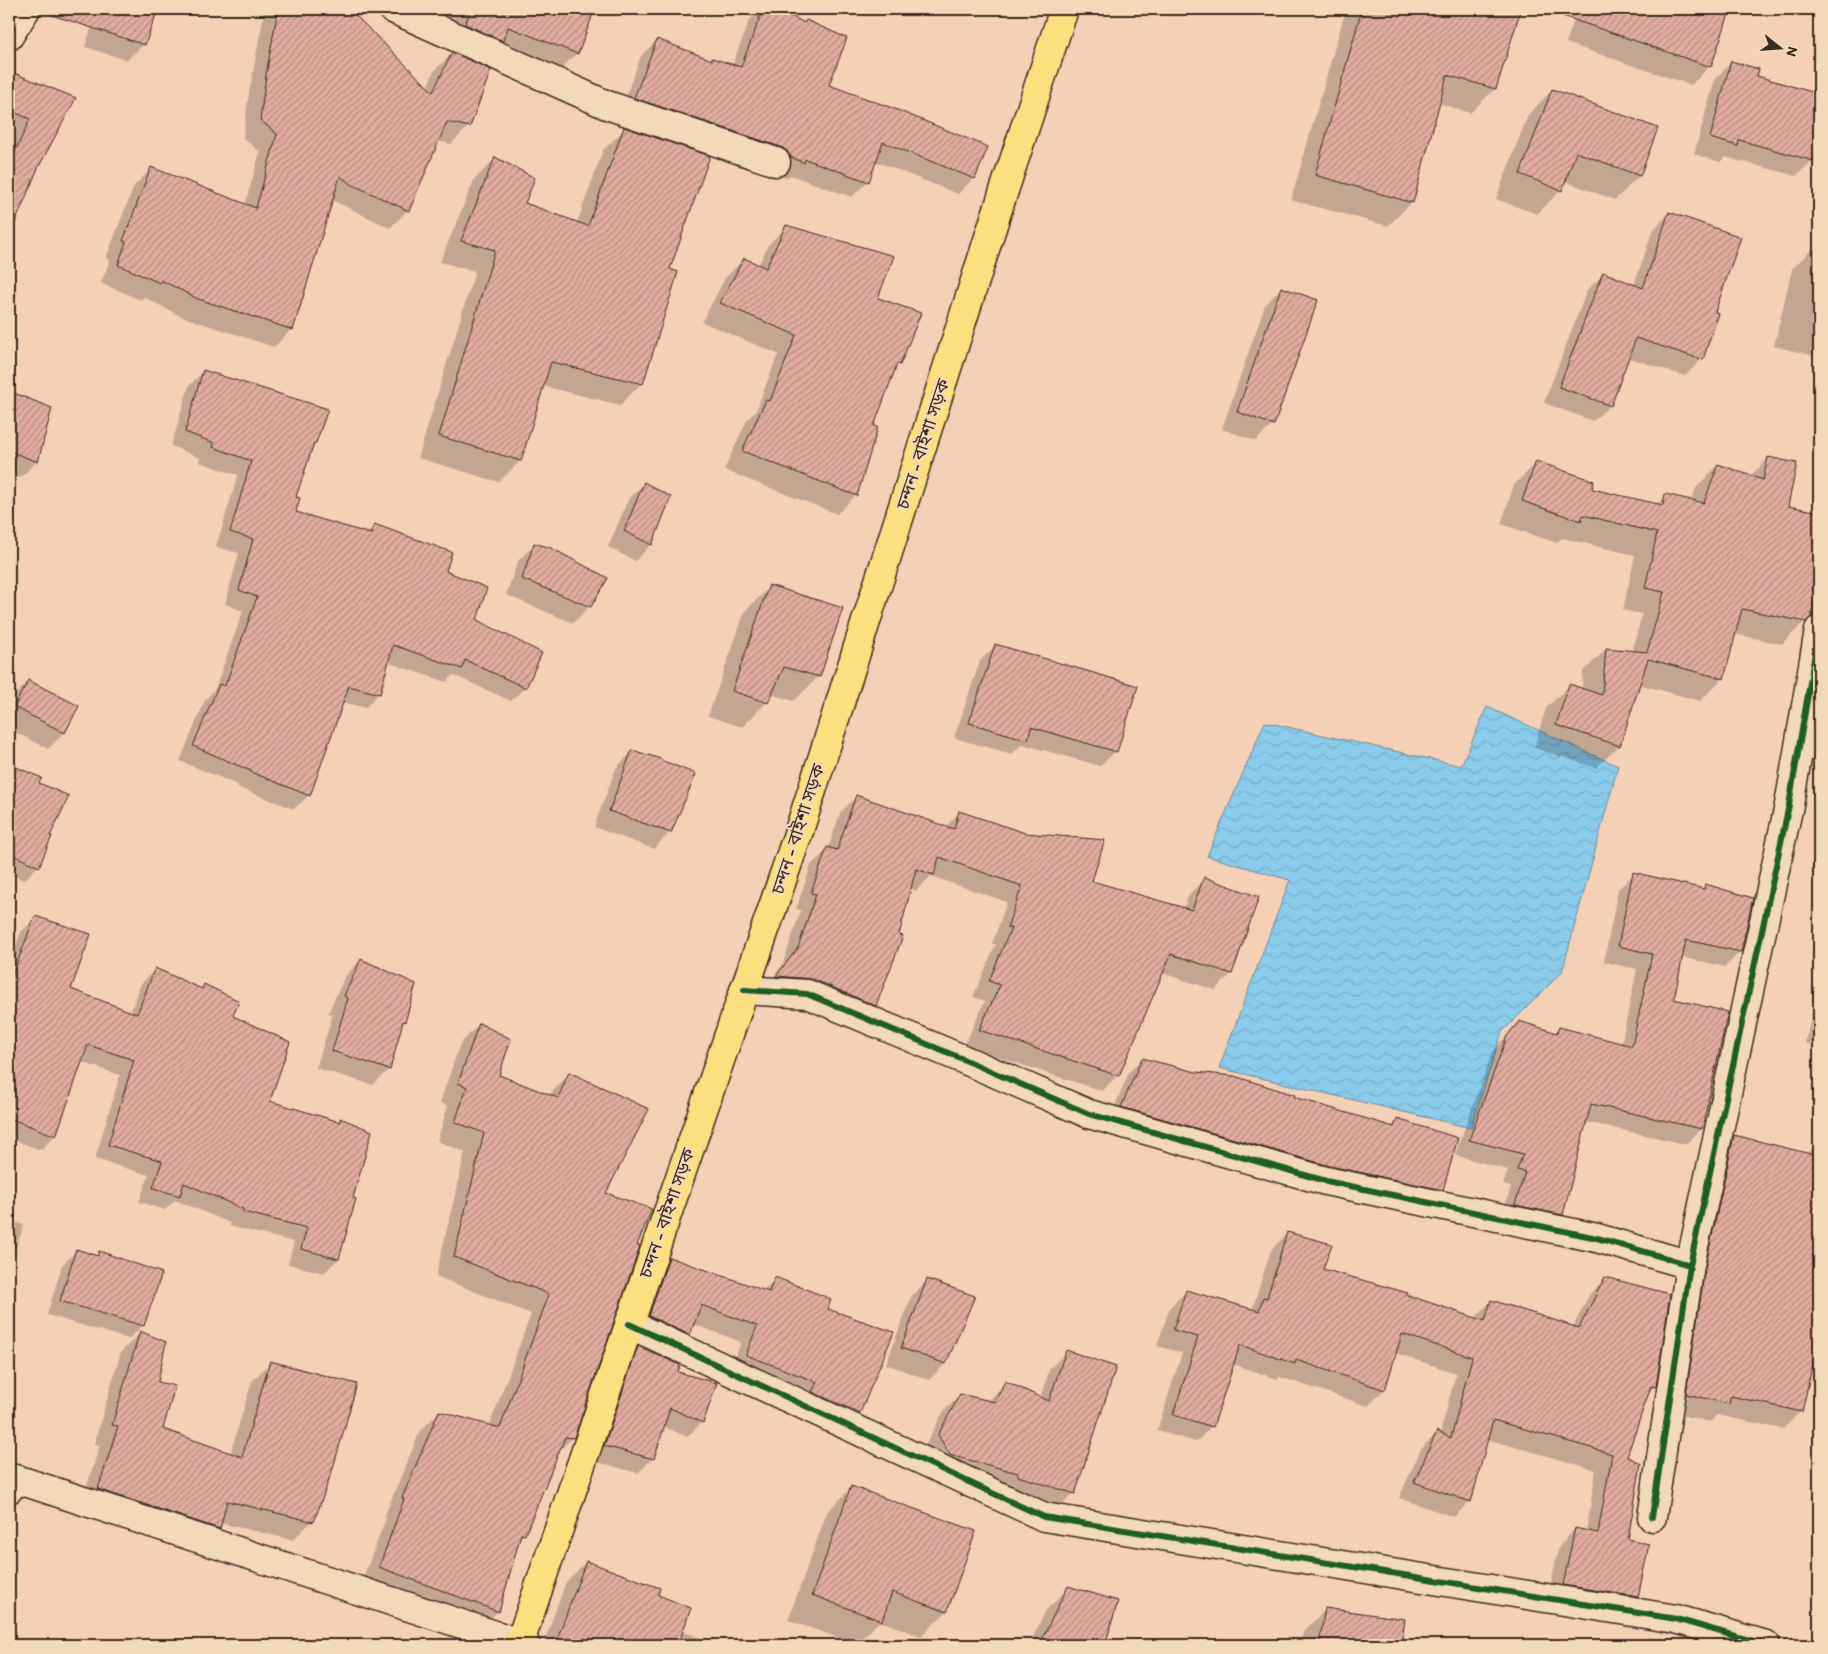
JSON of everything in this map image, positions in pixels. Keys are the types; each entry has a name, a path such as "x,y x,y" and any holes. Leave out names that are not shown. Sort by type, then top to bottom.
{"main road":[{"name":"চন্দন - বাইশা সড়ক","path":"522,1645 629,1324 799,831 996,215 1064,9"}],"street":[{"path":"9,36 26,9"},
{"path":"393,9 607,105 776,162"},
{"path":"1652,1516 1690,1265 1789,805 1819,630"},
{"path":"744,990 808,994 1089,1114 1326,1182 1597,1238 1690,1265"},
{"path":"629,1324 1044,1516 1676,1619 1766,1645"},
{"path":"9,1489 16,1479 522,1645"}],"water":[{"path":"1487,707 1618,766 1562,972 1502,1032 1471,1128 1219,1068 1290,880 1207,856 1265,722 1461,766"}],"building":[{"path":"53,9 158,9 145,45 52,15"},
{"path":"278,9 349,9 433,92 452,52 491,70 470,127 447,122 409,211 351,184 340,176 293,330 198,299 161,280 160,283 118,265 126,242 123,241 151,167 256,208 277,134 260,120"},
{"path":"468,9 595,9 578,54 508,27 503,41 465,24 470,12 467,11"},
{"path":"763,9 776,9 805,23 806,20 847,38 829,85 895,109 988,147 975,179 883,142 869,182 805,159 804,163 791,157 781,147 634,98 657,39 712,60 712,58 741,67"},
{"path":"1362,9 1521,9 1496,89 1447,75 1413,203 1315,175"},
{"path":"1558,9 1714,9 1729,14 1711,67 1557,14"},
{"path":"1731,61 1759,69 1757,76 1819,94 1819,140 1814,161 1739,140 1738,146 1710,138"},
{"path":"9,71 76,98 38,168 9,237 9,165 30,119 9,110"},
{"path":"1552,89 1658,128 1640,176 1576,152 1562,191 1520,174"},
{"path":"624,127 710,156 670,269 678,272 643,384 551,362 521,461 439,436 495,250 461,241 495,157 535,178 525,203 588,226"},
{"path":"1669,212 1741,237 1715,312 1718,313 1703,360 1636,338 1611,406 1559,387 1603,272 1643,288"},
{"path":"786,225 894,256 878,298 921,313 900,365 897,364 874,426 878,427 857,496 742,451 766,400 770,401 796,335 720,303 744,258 766,268"},
{"path":"1281,287 1318,300 1274,425 1237,412"},
{"path":"203,370 328,409 316,443 314,443 296,497 300,498 296,512 371,534 374,524 452,552 446,571 487,588 477,620 542,653 526,688 465,660 462,669 393,645 380,694 349,686 310,796 193,746 219,684 225,686 257,597 239,590 253,539 230,532 251,461 213,447 214,443 185,432"},
{"path":"9,391 52,408 38,462 9,451"},
{"path":"1768,457 1797,463 1788,506 1819,512 1819,580 1811,617 1806,622 1742,609 1724,679 1648,659 1620,746 1556,725 1569,684 1602,695 1606,648 1647,652 1664,592 1645,588 1657,533 1583,515 1581,521 1522,501 1536,461 1594,481 1592,489 1663,505 1665,494 1704,503 1718,464 1763,480"},
{"path":"644,482 671,497 652,545 624,531"},
{"path":"534,543 551,548 608,578 591,607 522,579"},
{"path":"769,585 843,608 820,677 784,667 768,703 732,691"},
{"path":"995,644 1138,686 1117,752 1031,727 1028,740 969,723"},
{"path":"28,680 79,706 65,733 14,707"},
{"path":"632,750 661,759 696,774 671,833 609,811"},
{"path":"9,764 42,778 39,783 69,796 50,836 52,836 39,867 9,853"},
{"path":"856,795 954,829 959,811 1025,833 1105,840 1092,881 1192,910 1204,877 1259,897 1232,974 1171,954 1119,1076 979,1030 1000,985 989,981 1011,928 1007,928 1022,886 939,857 934,875 916,869 899,935 903,936 876,1006 813,979 776,976 798,948 816,894 811,893 827,847 837,850"},
{"path":"1633,872 1704,889 1705,884 1753,898 1741,952 1686,940 1674,999 1728,1012 1702,1129 1591,1104 1563,1215 1515,1205 1525,1172 1517,1170 1523,1154 1469,1140 1507,1036 1519,1021 1557,1033 1559,1027 1632,1046 1652,954 1618,946"},
{"path":"35,916 91,934 71,989 137,1014 155,968 202,989 204,984 239,1001 233,1016 290,1042 270,1101 340,1122 340,1118 372,1131 353,1198 356,1199 339,1259 301,1249 307,1228 243,1212 243,1209 184,1183 180,1196 153,1188 162,1161 108,1145 134,1060 88,1045 56,1136 9,1118 9,984"},
{"path":"361,959 416,984 405,1022 403,1021 390,1070 332,1051 348,998 344,996"},
{"path":"479,1023 511,1039 499,1075 558,1098 569,1072 649,1109 606,1193 652,1209 637,1245 640,1246 574,1438 565,1437 525,1535 521,1534 499,1612 379,1567 404,1499 402,1498 439,1411 500,1428 549,1294 454,1257 484,1133 455,1122 467,1087 458,1083"},
{"path":"1142,1058 1196,1072 1234,1076 1295,1095 1294,1097 1394,1127 1397,1119 1458,1138 1443,1190 1330,1166 1121,1107"},
{"path":"1734,1135 1819,1156 1819,1336 1802,1412 1731,1396 1729,1404 1686,1394 1705,1268"},
{"path":"1287,1232 1332,1244 1323,1269 1408,1293 1407,1295 1485,1321 1491,1300 1579,1328 1605,1277 1670,1294 1656,1387 1651,1386 1627,1456 1641,1464 1628,1539 1649,1544 1638,1597 1563,1585 1575,1528 1598,1533 1612,1454 1493,1420 1471,1502 1414,1482 1437,1431 1451,1438 1472,1357 1402,1334 1385,1390 1296,1360 1295,1364 1240,1345 1213,1427 1173,1415 1198,1337 1173,1330 1186,1290 1259,1311 1263,1297 1267,1298"},
{"path":"76,1249 98,1256 99,1251 162,1273 144,1326 60,1301"},
{"path":"669,1257 769,1292 775,1277 831,1299 828,1309 894,1332 860,1413 812,1392 817,1382 746,1355 757,1326 701,1305 690,1335 649,1316"},
{"path":"927,1279 975,1296 946,1364 901,1348"},
{"path":"140,1331 166,1342 158,1382 175,1386 163,1429 242,1457 270,1361 357,1384 333,1468 314,1522 227,1501 220,1529 98,1489 118,1426 112,1425"},
{"path":"638,1346 680,1365 678,1372 717,1383 703,1423 670,1408 654,1459 604,1446"},
{"path":"1066,1350 1116,1367 1075,1494 1018,1476 1018,1473 950,1455 938,1435 960,1394 995,1402 1005,1381 1049,1401"},
{"path":"851,1486 976,1531 947,1612 892,1592 882,1621 812,1595"},
{"path":"586,1561 660,1588 658,1595 691,1608 678,1645 555,1645"},
{"path":"1068,1586 1118,1601 1105,1645 1039,1645"},
{"path":"1325,1608 1405,1619 1401,1645 1319,1645"}],"cycle path":[{"path":"1690,1265 1789,805 1819,630"},
{"path":"744,990 807,994 1089,1114 1326,1181 1597,1238 1690,1265 1652,1517"},
{"path":"629,1324 1044,1517 1676,1619 1766,1645"}]}
